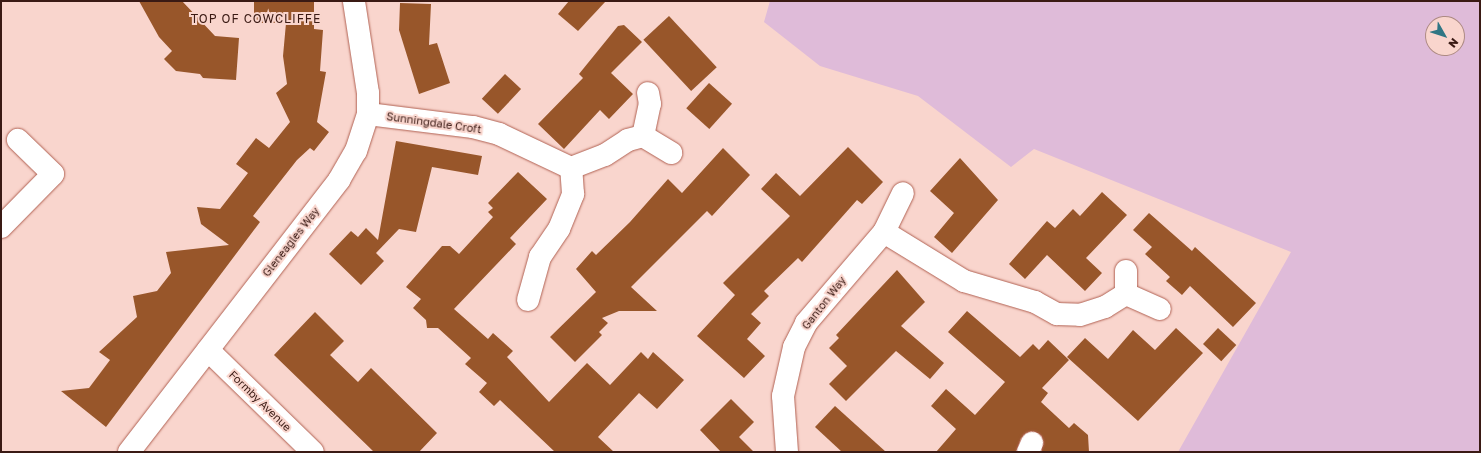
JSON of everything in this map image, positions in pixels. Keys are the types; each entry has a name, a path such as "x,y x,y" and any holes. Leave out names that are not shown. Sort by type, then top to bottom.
{"street":[{"name":"Gleneagles Way","path":"129,452 339,180 356,150 368,114 354,1"},
{"path":"643,136 650,104 648,93"},
{"name":"Sunningdale Croft","path":"368,114 493,132 571,168"},
{"path":"528,300 540,256 559,229 573,194 571,168 605,155 628,140 643,136 672,153"},
{"path":"1,227 53,174 18,140"},
{"name":"Ganton Way","path":"787,452 783,396 794,347 806,323 884,232 902,193"},
{"path":"884,232 964,281 1035,302 1057,314 1080,314 1099,309 1126,294"},
{"path":"1126,271 1126,294"},
{"path":"1126,294 1160,309"},
{"name":"Formby Avenue","path":"208,350 313,452"}],"shaded area":[{"path":"770,1 1480,1 1480,452 1178,452 1291,252 1034,149 1011,167 918,96 820,66 764,22"}],"building":[{"path":"139,1 182,1 215,36 239,38 236,80 203,78 200,74 176,71 164,59 172,51 159,37"},
{"path":"254,1 314,1 314,29 323,30 320,71 326,72 317,122 329,132 314,151 310,148 297,160 253,216 260,222 106,427 61,391 89,388 110,360 99,352 137,317 133,296 157,291 171,273 166,252 229,245 201,224 197,207 220,209 248,173 236,164 256,138 269,148 290,122 276,93 287,84 283,56 286,23 254,23"},
{"path":"569,1 606,1 578,31 558,14"},
{"path":"400,3 431,4 429,45 437,43 450,83 419,94 399,30"},
{"path":"669,16 717,67 691,91 643,40"},
{"path":"624,25 642,42 611,73 633,94 609,119 600,110 564,149 538,124 583,78 579,74 618,26"},
{"path":"505,74 521,89 498,114 482,99"},
{"path":"709,83 732,104 709,129 686,108"},
{"path":"396,141 482,156 478,175 432,167 416,232 399,229 376,253 384,261 361,285 329,254 351,231 358,237 366,228 378,240"},
{"path":"848,147 883,182 862,204 857,200 802,262 798,258 764,291 769,296 751,314 761,323 747,339 765,356 744,378 697,336 735,295 723,283 790,216 761,189 776,173 800,196"},
{"path":"723,148 750,175 712,216 707,211 631,287 657,311 619,311 602,318 608,323 599,332 602,335 575,362 550,337 596,292 576,269 592,251 596,255 630,222 668,179 682,193"},
{"path":"960,158 998,200 952,253 934,237 954,213 930,191"},
{"path":"518,172 547,199 510,238 516,244 454,309 488,339 493,333 513,351 507,357 549,402 587,363 610,385 641,352 648,359 653,352 684,380 657,409 639,393 598,437 614,452 555,452 500,400 494,406 479,392 487,383 465,364 471,358 438,328 427,328 426,320 413,308 421,299 406,287 442,246 450,246 459,254 493,217 488,212 493,208 488,203"},
{"path":"1102,192 1127,215 1086,258 1102,273 1085,291 1047,255 1025,279 1009,264 1047,221 1055,228 1073,209 1080,216"},
{"path":"1149,213 1192,251 1195,247 1256,303 1233,327 1190,286 1182,295 1166,281 1170,277 1145,254 1152,247 1133,230"},
{"path":"897,270 925,302 901,326 944,363 930,379 896,351 846,401 829,384 847,366 829,348 839,338 836,335"},
{"path":"967,311 1020,357 1033,344 1039,350 1048,340 1069,360 1042,388 1048,393 1041,402 1069,428 1074,423 1088,435 1089,452 1042,452 1042,436 1031,431 1021,438 1016,452 936,452 956,429 931,406 946,389 975,415 1005,382 948,332"},
{"path":"315,312 344,341 330,355 358,382 371,368 437,433 419,452 374,452 274,355"},
{"path":"1176,328 1203,353 1138,421 1067,357 1085,338 1108,359 1133,330 1155,350"},
{"path":"1218,328 1236,345 1221,361 1203,344"},
{"path":"731,399 754,422 739,437 754,452 721,452 700,430"},
{"path":"835,406 886,452 842,452 815,427"}],"district":[{"name":"TOP OF COWCLIFFE","path":"256,19"}]}
